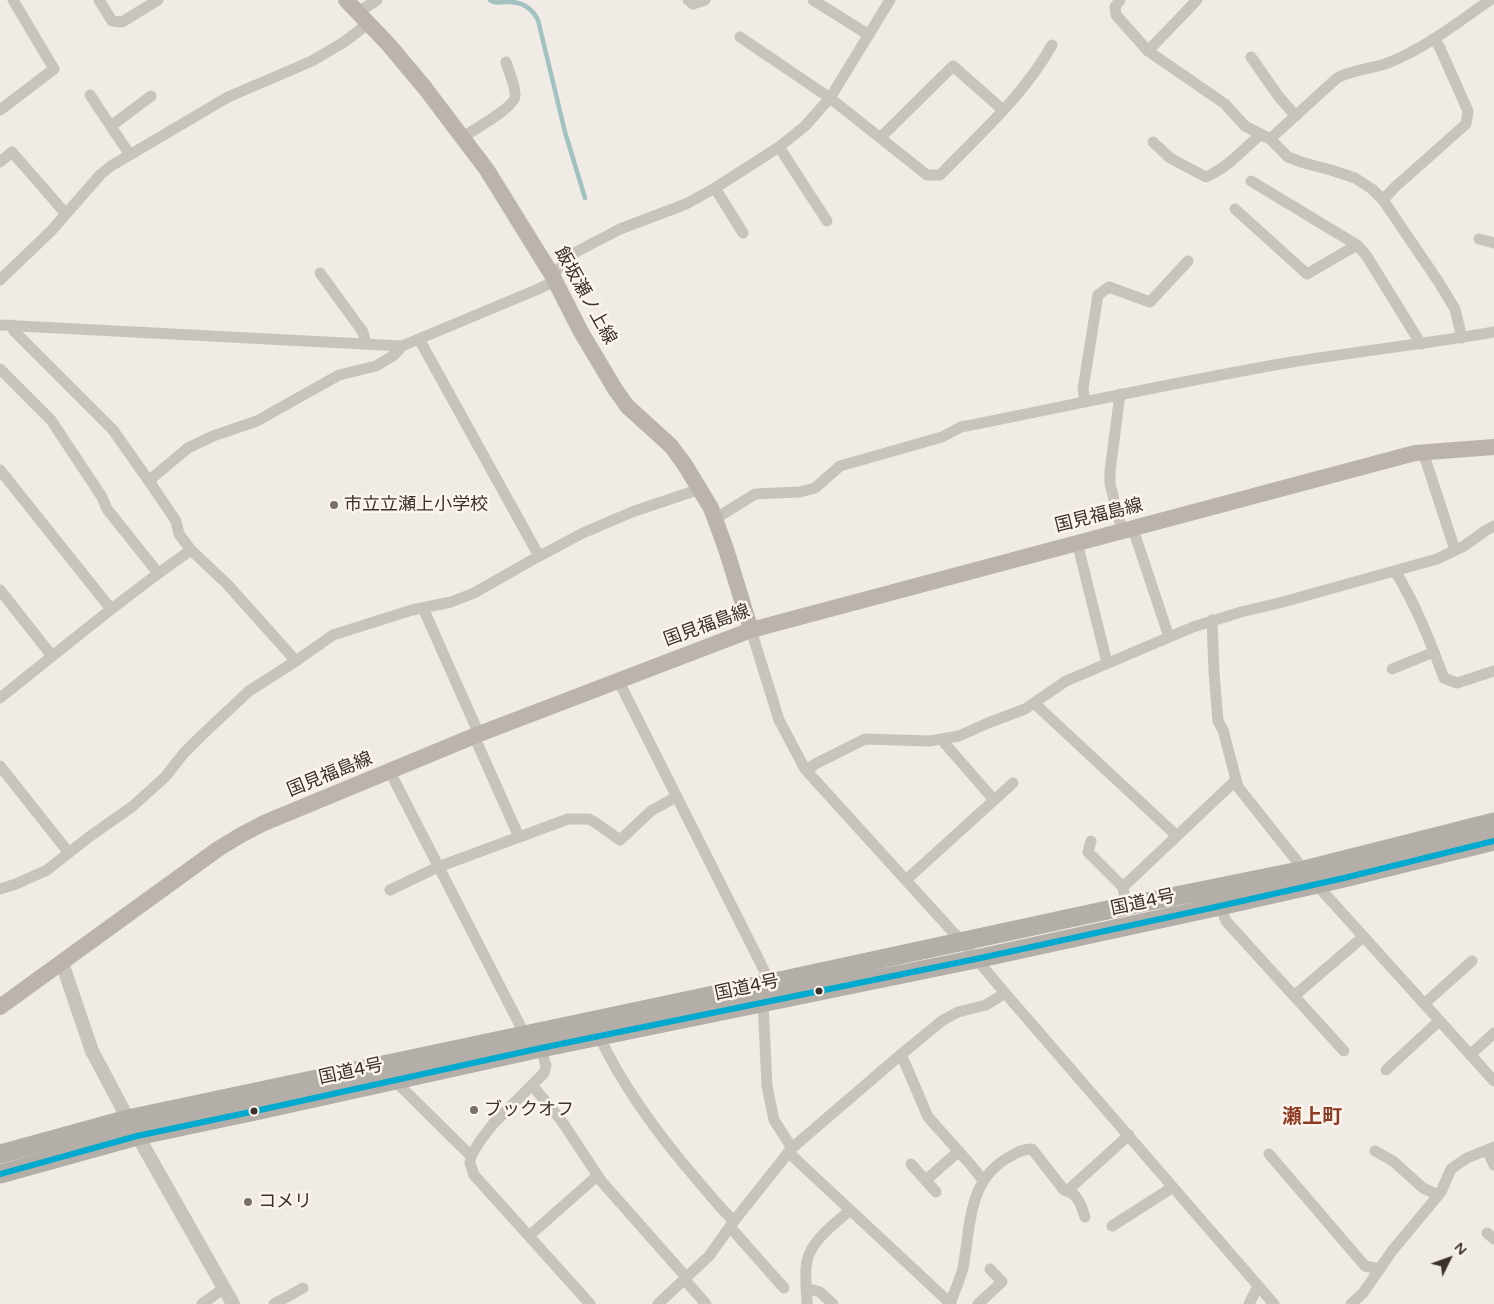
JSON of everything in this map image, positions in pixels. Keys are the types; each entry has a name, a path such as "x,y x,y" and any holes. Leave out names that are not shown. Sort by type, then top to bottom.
{"highway":[{"name":"国道4号","path":"0,1154 128,1119 1126,906 1304,870 1494,822"},
{"name":"国道4号","path":"0,1174 137,1136 541,1048 1220,906 1494,841"}],"main road":[{"name":"飯坂瀬ノ上線","path":"346,0 364,18 424,88 487,170 554,278 581,332 615,389 627,406 670,446 685,465 711,508 751,630"},
{"name":"国見福島線","path":"0,1008 230,841 264,823 476,735 751,630 1415,453 1494,448"}],"street":[{"path":"0,110 54,68 13,0"},
{"path":"99,0 112,21 122,22 158,0"},
{"path":"0,280 51,231 107,169 228,97 312,61 344,42 378,0"},
{"path":"688,0 693,4 704,0"},
{"path":"814,0 868,35"},
{"path":"5,325 402,346 554,278 576,252 620,229 686,204 715,188 779,147 805,126 830,98 890,0"},
{"path":"1120,0 1115,7 1116,16 1148,51 1225,104 1245,126 1265,137 1288,157 1355,178 1372,189 1383,200 1455,309 1462,338"},
{"path":"1148,51 1197,0"},
{"path":"1153,142 1170,158 1206,176 1212,174 1296,116 1337,78 1346,73 1385,64 1415,50 1490,0"},
{"path":"740,37 830,98 927,175 940,175 1003,110 1033,77 1052,45"},
{"path":"1383,200 1466,124 1468,111 1439,46 1433,39"},
{"path":"1251,57 1279,97 1296,116"},
{"path":"461,138 514,102 516,96 506,62"},
{"path":"880,138 953,66 1003,110"},
{"path":"90,95 130,154"},
{"path":"111,126 151,96"},
{"path":"779,147 827,220"},
{"path":"0,162 12,152 66,214"},
{"path":"1251,181 1357,245 1366,254 1421,344"},
{"path":"715,188 743,233"},
{"path":"1235,209 1307,274 1357,245"},
{"path":"1479,240 1494,243"},
{"path":"1085,402 1083,388 1098,295 1109,286 1150,302 1188,260"},
{"path":"320,273 363,332 366,344"},
{"path":"5,325 14,331 113,430 176,521 179,534 191,550 227,584 296,661"},
{"path":"715,519 755,494 800,492 816,488 840,466 942,438 961,427 1120,394 1293,362 1494,332"},
{"path":"419,339 539,556"},
{"path":"151,484 152,478 188,448 213,436 257,421 340,374 376,366 394,355 402,346"},
{"path":"0,369 51,420 102,497 107,509 158,573"},
{"path":"1120,394 1110,484 1169,637"},
{"path":"1424,452 1455,550"},
{"path":"0,470 111,609"},
{"path":"0,890 47,870 133,806 165,778 195,742 249,691 338,633 422,608 451,602 474,593 583,533 632,512 700,489"},
{"path":"807,770 815,764 865,739 929,741 959,736 988,723 1018,713 1066,681 1212,620 1437,559 1494,526"},
{"path":"1077,542 1107,663"},
{"path":"0,698 111,609 191,550"},
{"path":"1395,571 1419,614 1444,678 1457,684 1494,671"},
{"path":"0,590 52,656"},
{"path":"422,608 519,837"},
{"path":"1212,620 1218,721 1223,730 1238,787 1304,870"},
{"path":"751,630 779,720 796,754 807,770 976,958 1274,1304"},
{"path":"1392,669 1434,652"},
{"path":"618,680 770,983"},
{"path":"1034,703 1177,836"},
{"path":"941,739 994,800"},
{"path":"0,766 69,853"},
{"path":"390,772 525,1035"},
{"path":"1123,887 1236,780"},
{"path":"906,880 1013,783"},
{"path":"390,890 438,866 568,819 589,819 620,840 651,811 676,797"},
{"path":"1090,840 1088,852 1123,887 1126,906"},
{"path":"1316,884 1494,1081"},
{"path":"1220,906 1226,921 1344,1051"},
{"path":"1294,996 1363,936"},
{"path":"1424,1004 1472,961"},
{"path":"62,963 92,1051 137,1136 233,1304"},
{"path":"658,1304 709,1256 790,1150 943,1020 958,1012 986,1006 1005,993"},
{"path":"763,1002 767,1086 774,1120 790,1150 850,1210 950,1304 962,1270 977,1191 991,1169 1000,1162 1025,1149 1032,1149 1058,1184 1064,1190 1075,1194 1085,1217"},
{"path":"1386,1070 1439,1020"},
{"path":"1470,1055 1494,1033"},
{"path":"599,1036 611,1062 642,1110 674,1153 784,1288"},
{"path":"541,1048 546,1066 544,1073 492,1124 470,1156 470,1163 474,1175 590,1304"},
{"path":"901,1054 928,1117 983,1180"},
{"path":"394,1080 470,1156"},
{"path":"532,1085 561,1120 602,1182 706,1304"},
{"path":"1067,1191 1129,1135"},
{"path":"1351,1304 1363,1293 1418,1218 1438,1195 1452,1170 1467,1158 1490,1148 1494,1165"},
{"path":"926,1180 959,1151"},
{"path":"1375,1151 1393,1161 1423,1188 1438,1195"},
{"path":"1269,1154 1365,1266 1380,1269"},
{"path":"911,1164 936,1192"},
{"path":"529,1236 598,1176"},
{"path":"1112,1226 1173,1187"},
{"path":"807,1304 806,1262 814,1244 850,1210"},
{"path":"978,1304 1002,1282 990,1269"},
{"path":"1249,1304 1258,1286"},
{"path":"202,1304 224,1288"},
{"path":"274,1304 303,1288"},
{"path":"806,1288 820,1292 834,1304"}],"waterway":[{"path":"490,0 524,5 532,11 538,20 565,132 585,198"}],"transit line":[{"path":"0,1174 137,1136 541,1048 976,959 1220,906 1494,841"}],"place":[{"name":"市立立瀬上小学校","path":"334,505"},
{"name":"ブックオフ","path":"474,1110"},
{"name":"コメリ","path":"248,1202"}],"district":[{"name":"瀬上町","path":"1312,1118"}]}
